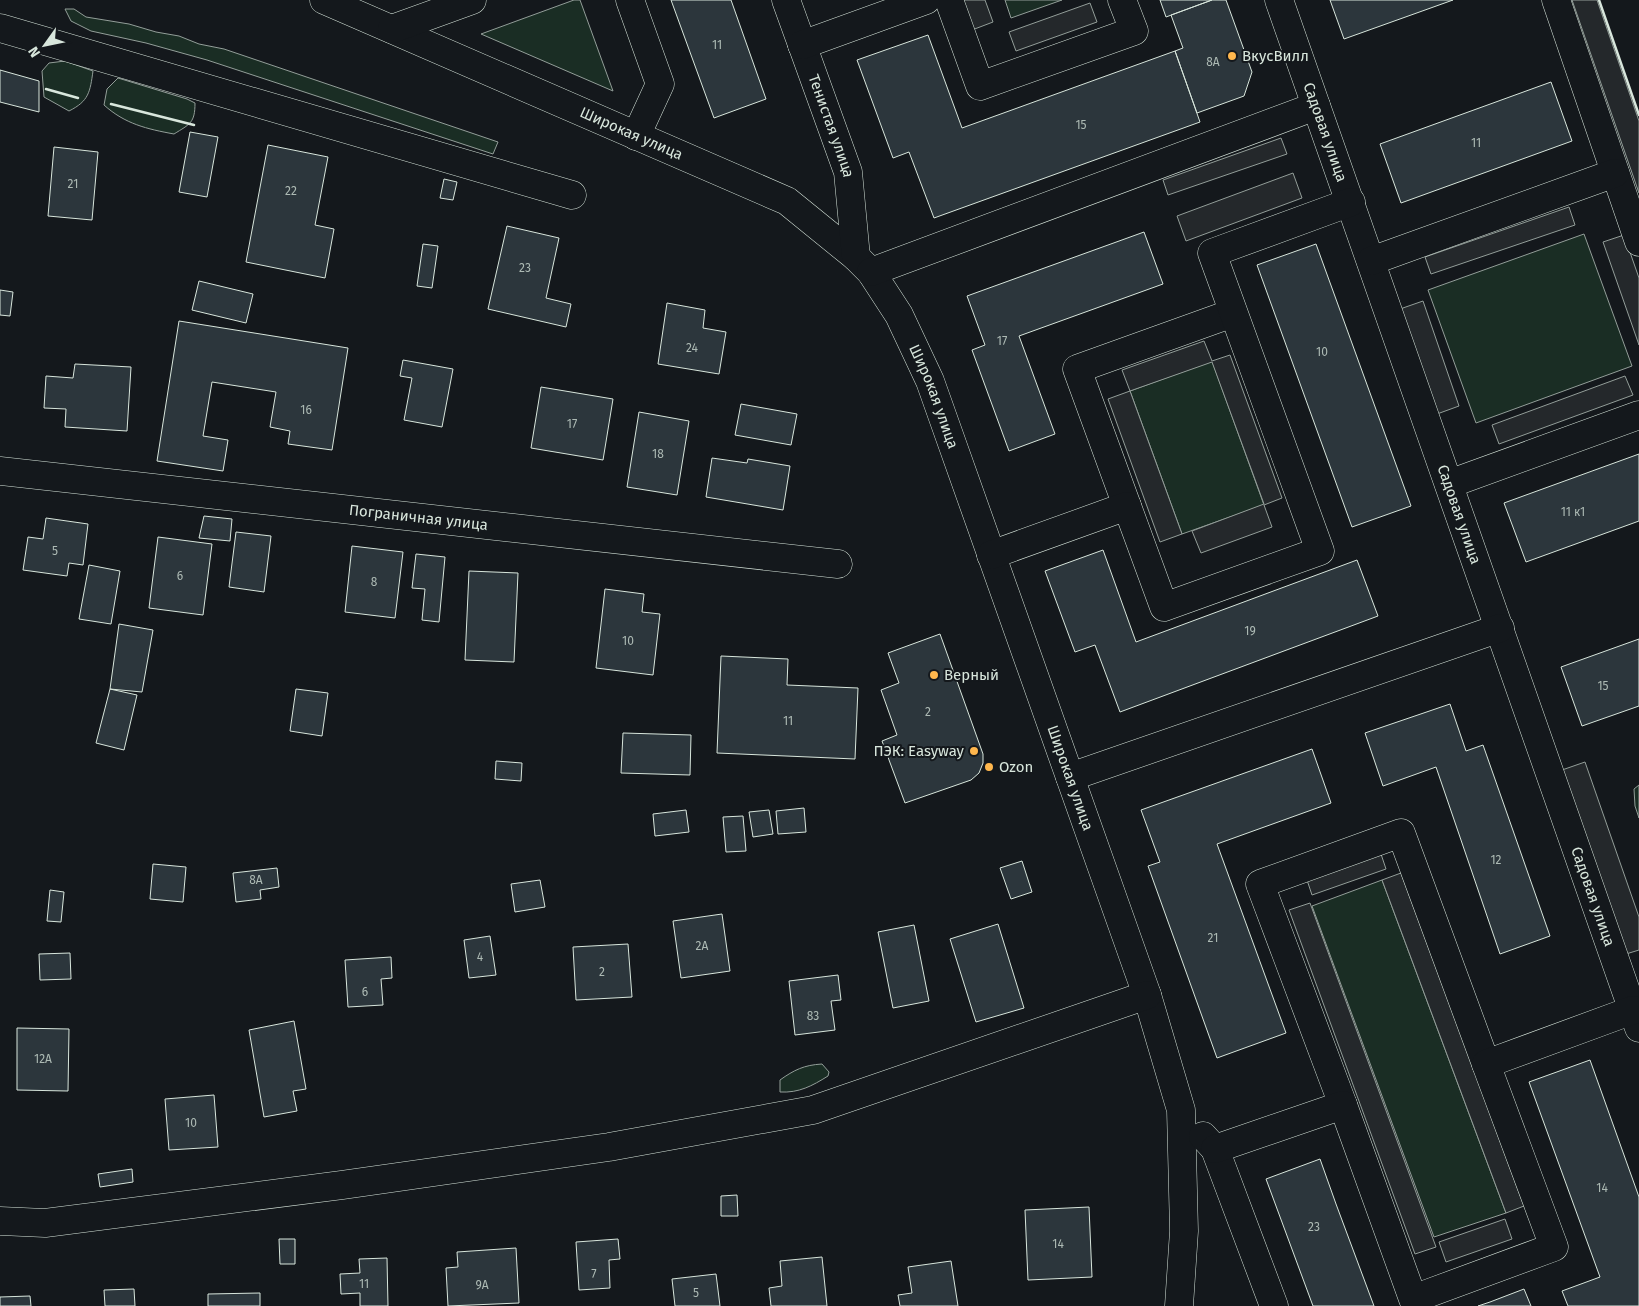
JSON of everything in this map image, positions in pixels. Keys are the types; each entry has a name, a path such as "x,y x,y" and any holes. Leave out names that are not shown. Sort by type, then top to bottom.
{"street":[{"name":"Широкая улица","path":"324,0 787,202 864,264 899,315 930,381 1147,995 1181,1110"},
{"path":"392,29 472,0"},
{"path":"630,0 660,84 636,136"},
{"name":"Тенистая улица","path":"786,0 848,172 864,264"},
{"path":"802,45 926,0"},
{"path":"949,0 980,86 1134,31 1122,0"},
{"name":"Садовая улица","path":"1279,0 1636,1019"},
{"path":"1556,0 1639,242"},
{"path":"0,28 572,195"},
{"path":"864,264 1316,106"},
{"path":"1371,261 1615,173"},
{"path":"1233,313 1077,369 1164,607 1320,551 1212,252 1351,202"},
{"path":"1449,484 1639,415"},
{"name":"Пограничная улица","path":"0,470 838,564"},
{"path":"992,555 1127,506"},
{"path":"1070,777 1500,628"},
{"path":"1401,833 1486,1064 1554,1247 1413,1299 1343,1104 1260,884 1401,833"},
{"path":"0,1221 45,1223 342,1185 608,1147 813,1110 1147,995"},
{"path":"1486,1064 1636,1019"},
{"path":"1215,1149 1343,1104"},
{"path":"1181,1110 1215,1149 1274,1306"},
{"path":"1179,1306 1184,1231 1181,1110"}],"green space":[{"path":"574,0 580,0 613,91 481,34"},
{"path":"1005,0 1062,0 1011,18"},
{"path":"65,9 74,9 86,17 129,24 179,36 199,44 224,49 498,142 493,154 207,60 146,43 91,31 71,21"},
{"path":"65,61 93,71 91,85 85,99 69,111 44,97 42,71 49,63"},
{"path":"118,78 195,103 193,119 188,125 174,134 146,128 120,117 104,105 107,89"},
{"path":"1584,234 1632,366 1476,423 1428,290"},
{"path":"1212,361 1264,505 1182,534 1130,391"},
{"path":"1639,785 1639,818 1635,806 1634,789"},
{"path":"1382,880 1506,1213 1434,1237 1312,906"},
{"path":"822,1064 829,1072 828,1076 805,1088 780,1092 780,1080 785,1076 804,1067"}],"shaded area":[{"path":"961,0 985,0 993,22 972,30"},
{"path":"1572,0 1597,0 1639,121 1639,193"},
{"path":"1090,3 1097,22 1016,51 1009,32"},
{"path":"1281,138 1287,154 1168,195 1163,180"},
{"path":"1293,173 1302,198 1186,241 1177,216"},
{"path":"1569,207 1575,225 1431,274 1425,257"},
{"path":"1624,235 1639,278 1639,345 1603,242"},
{"path":"1423,301 1459,406 1437,414 1400,309"},
{"path":"1204,341 1212,361 1230,355 1282,498 1264,505 1272,527 1201,553 1192,531 1264,504 1212,362 1130,391 1122,370"},
{"path":"1625,376 1633,395 1499,444 1492,425"},
{"path":"1130,391 1182,534 1160,542 1108,399"},
{"path":"1585,762 1639,917 1639,950 1626,954 1562,770"},
{"path":"1379,848 1386,869 1312,895 1305,874"},
{"path":"1401,873 1524,1206 1506,1213 1382,880"},
{"path":"1310,903 1436,1247 1415,1254 1289,910"},
{"path":"1505,1219 1512,1239 1446,1262 1439,1242"}],"building":[{"path":"671,0 731,0 766,99 714,118"},
{"path":"1160,0 1212,0 1166,17"},
{"path":"1212,0 1226,0 1252,72 1244,96 1197,113 1175,51 1183,48 1171,15"},
{"path":"1330,0 1453,0 1344,39"},
{"path":"928,35 962,128 1175,51 1200,122 934,218 909,152 893,158 857,60"},
{"path":"0,70 39,81 39,112 0,102"},
{"path":"1551,82 1572,141 1401,203 1380,144"},
{"path":"190,132 218,137 207,197 179,192"},
{"path":"268,145 328,157 315,225 334,229 325,278 246,262"},
{"path":"54,147 98,152 92,220 48,216"},
{"path":"444,179 457,182 453,200 440,198"},
{"path":"507,226 559,238 546,298 571,304 566,327 488,309"},
{"path":"1144,232 1163,284 1019,336 1055,434 1009,451 972,350 985,345 967,296"},
{"path":"423,244 438,246 432,288 417,286"},
{"path":"1316,244 1411,506 1352,527 1257,265"},
{"path":"199,281 253,294 246,323 192,310"},
{"path":"0,290 13,292 10,316 0,315"},
{"path":"667,303 705,310 703,328 726,332 719,374 658,364"},
{"path":"179,321 348,348 332,450 288,444 290,431 270,427 276,392 212,382 203,436 228,440 223,471 157,461"},
{"path":"403,360 453,369 442,427 404,420 412,378 400,376"},
{"path":"75,364 131,367 127,431 65,427 66,409 44,408 46,376 73,378"},
{"path":"541,387 613,399 603,460 531,448"},
{"path":"741,404 797,414 791,445 735,435"},
{"path":"639,412 689,421 677,495 627,487"},
{"path":"1639,454 1639,521 1526,562 1504,503"},
{"path":"712,458 747,463 748,459 790,466 783,510 706,497"},
{"path":"204,516 232,519 230,541 199,538"},
{"path":"46,518 88,524 83,565 69,563 67,576 23,570 28,537 43,539"},
{"path":"236,532 271,536 264,592 229,587"},
{"path":"158,537 212,544 203,615 149,608"},
{"path":"352,546 403,552 395,618 345,612"},
{"path":"1103,550 1136,642 1357,560 1378,616 1120,712 1095,645 1075,652 1045,571"},
{"path":"416,554 445,557 439,622 422,620 425,589 412,588"},
{"path":"89,565 120,571 111,624 79,619"},
{"path":"469,571 518,573 514,662 465,660"},
{"path":"605,589 644,594 642,612 660,614 653,675 596,668"},
{"path":"119,624 153,630 142,692 110,689"},
{"path":"940,634 983,754 983,763 979,773 971,780 905,803 882,741 897,735 881,690 899,683 888,653"},
{"path":"1639,639 1639,706 1582,726 1561,667"},
{"path":"721,656 788,659 787,685 858,688 855,759 717,753"},
{"path":"110,689 137,695 124,750 96,743"},
{"path":"296,689 328,693 322,736 290,731"},
{"path":"1450,704 1466,751 1483,745 1550,936 1500,954 1436,767 1383,786 1365,733"},
{"path":"623,733 691,735 690,775 621,773"},
{"path":"1312,749 1331,803 1217,844 1286,1033 1217,1058 1148,866 1160,862 1141,810"},
{"path":"496,761 522,763 521,781 495,779"},
{"path":"804,808 806,832 778,834 776,811"},
{"path":"686,810 689,832 655,836 653,814"},
{"path":"769,810 773,834 753,837 749,812"},
{"path":"743,816 746,851 726,852 723,817"},
{"path":"1022,861 1032,892 1011,899 1000,868"},
{"path":"153,864 186,867 183,902 150,899"},
{"path":"277,868 279,887 260,890 261,899 236,902 233,873"},
{"path":"540,880 545,907 515,912 511,884"},
{"path":"50,890 64,892 61,922 47,921"},
{"path":"722,914 730,971 681,978 673,921"},
{"path":"998,924 1024,1008 976,1022 950,939"},
{"path":"914,925 929,1001 893,1008 878,932"},
{"path":"490,936 496,975 469,978 464,940"},
{"path":"628,944 632,997 576,1000 573,947"},
{"path":"70,953 71,979 40,980 39,954"},
{"path":"391,957 392,978 381,979 383,1005 348,1007 345,960"},
{"path":"838,975 841,1000 831,1001 835,1030 795,1035 789,981"},
{"path":"294,1021 306,1089 293,1091 297,1111 264,1117 249,1030"},
{"path":"17,1028 69,1029 68,1091 17,1090"},
{"path":"1590,1060 1639,1197 1639,1306 1568,1306 1562,1291 1600,1277 1529,1082"},
{"path":"214,1095 218,1147 169,1150 165,1099"},
{"path":"1320,1159 1374,1306 1313,1306 1266,1179"},
{"path":"132,1169 133,1182 100,1187 98,1174"},
{"path":"737,1195 738,1216 721,1216 721,1196"},
{"path":"1089,1207 1092,1277 1028,1280 1025,1210"},
{"path":"279,1239 295,1239 295,1264 280,1264"},
{"path":"618,1239 620,1259 609,1260 610,1288 579,1290 576,1242"},
{"path":"516,1248 519,1303 448,1306 446,1268 458,1267 457,1252"},
{"path":"822,1257 827,1306 771,1306 769,1288 782,1286 780,1261"},
{"path":"387,1258 388,1306 360,1306 360,1293 341,1294 340,1274 360,1273 359,1259"},
{"path":"951,1261 958,1306 900,1306 898,1295 912,1293 908,1267"},
{"path":"716,1274 720,1306 675,1306 672,1279"},
{"path":"134,1289 135,1306 105,1306 104,1290"},
{"path":"1524,1289 1531,1306 1478,1306 1490,1302"},
{"path":"260,1293 260,1306 208,1306 208,1294"},
{"path":"30,1296 31,1306 0,1306 0,1297"}],"wall":[{"path":"1599,0 1639,115"},
{"path":"46,89 78,98"},
{"path":"111,104 194,125"}],"place":[{"name":"ВкусВилл","path":"1232,56"},
{"name":"Верный","path":"934,675"},
{"name":"ПЭК: Easyway","path":"974,751"},
{"name":"Ozon","path":"989,767"}]}
